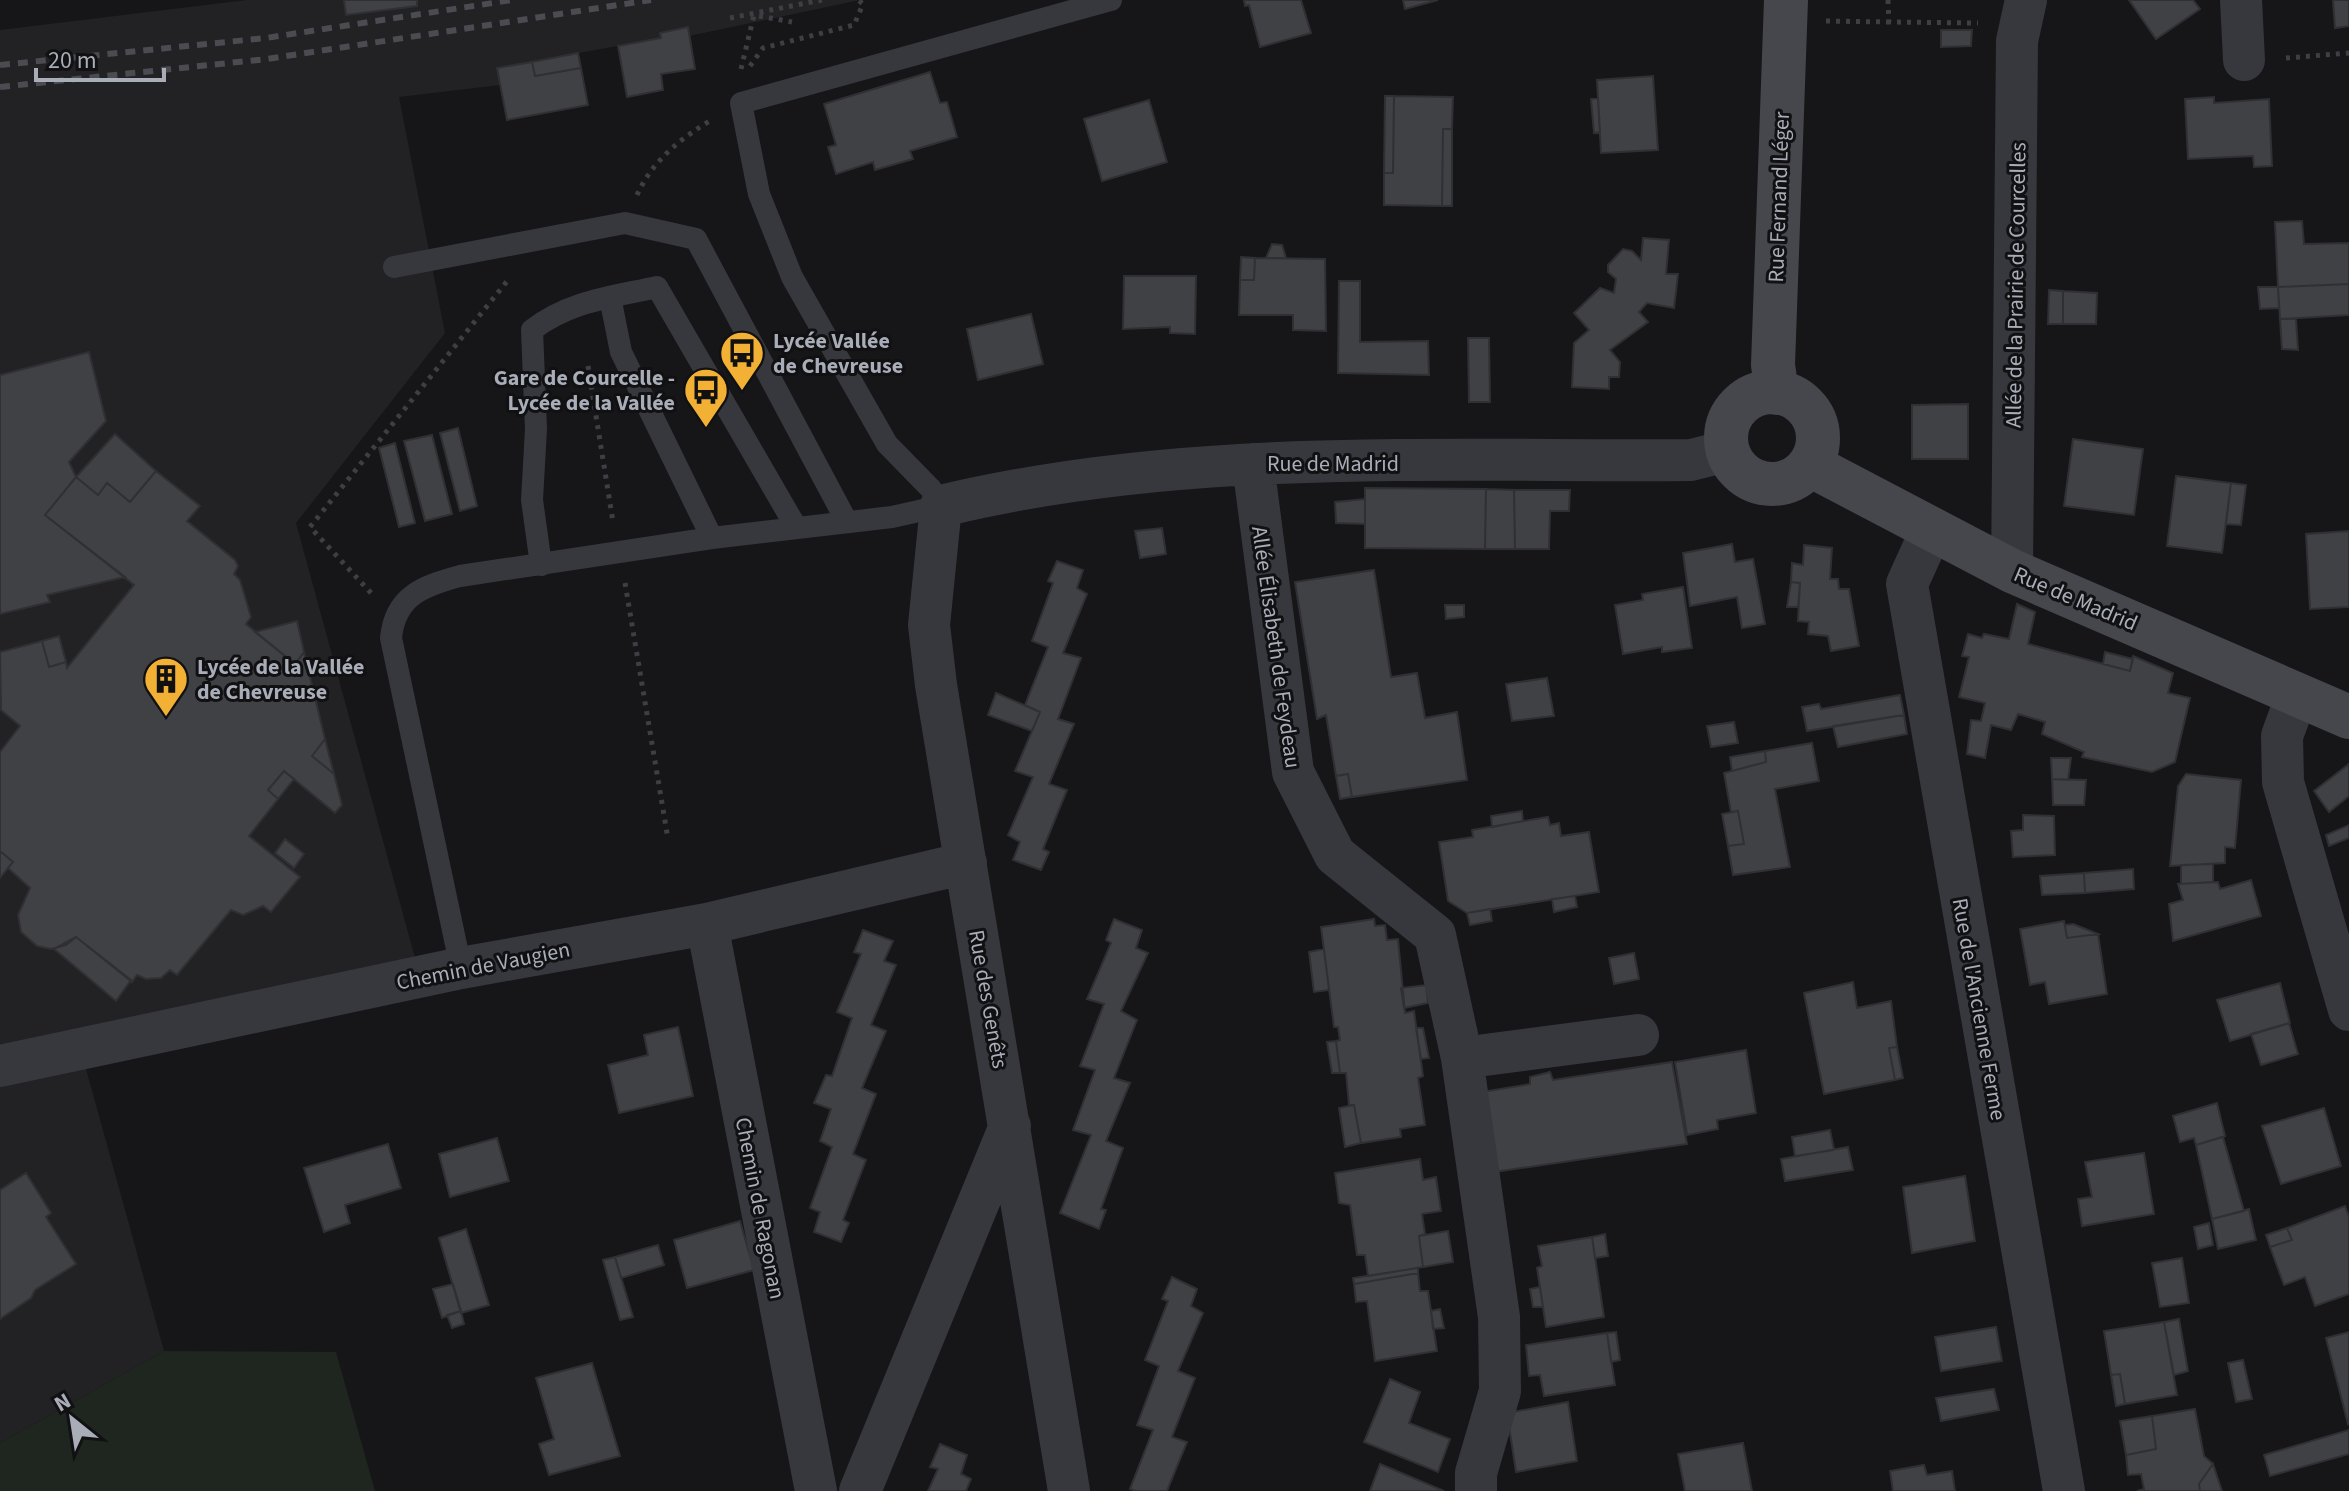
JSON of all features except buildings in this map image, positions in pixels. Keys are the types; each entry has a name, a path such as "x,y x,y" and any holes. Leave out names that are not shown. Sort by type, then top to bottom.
{"street":[{"path":"2241,0 2244,60"},
{"name":"Rue Fernand Léger","path":"1777,393 1773,365 1802,10"},
{"name":"Allée de la Prairie de Courcelles","path":"2012,571 2017,41 2023,12"},
{"path":"1762,393 1777,393 1799,402 1816,424 1816,452 1810,465 1799,476 1786,482 1757,482 1744,476 1727,451 1729,422 1737,409 1762,393"},
{"name":"Rue de Madrid","path":"941,506 1002,491 1121,474 1253,464 1691,460 1727,451"},
{"name":"Allée Élisabeth de Feydeau","path":"1253,464 1293,772 1335,855 1435,935 1462,1058 1499,1317 1500,1391 1476,1473 1476,1491"},
{"name":"Rue de Madrid","path":"1810,465 2012,571 2349,717"},
{"name":"Rue des Genêts","path":"941,506 929,625 1069,1491"},
{"name":"Rue de l'Ancienne Ferme","path":"1931,531 1907,584 2064,1491"},
{"path":"2297,695 2282,736 2283,782 2349,1010"},
{"name":"Chemin de Vaugien","path":"0,1066 461,968 707,924 966,863"},
{"name":"Chemin de Ragonan","path":"707,924 816,1491"},
{"path":"1462,1058 1638,1035"},
{"path":"860,1491 1010,1126"}],"lane":[{"path":"461,968 391,638 393,616 423,586 460,576 712,538 892,517 941,506 931,489 887,444 792,277 759,194 739,93 1111,0"},
{"path":"394,267 625,223 696,239 847,522"},
{"path":"541,565 532,500 536,429 532,330 555,312 578,304 657,287 796,527"},
{"path":"610,297 621,352 712,538"}],"path":[{"path":"730,18 822,0"},
{"path":"763,48 854,25 863,4 858,0"},
{"path":"1888,0 1889,22"},
{"path":"1802,10 1889,22 2023,12"},
{"path":"754,15 792,22"},
{"path":"625,223 646,176 681,138 739,93 754,15"},
{"path":"2244,60 2349,53"},
{"path":"393,616 310,527 509,279"},
{"path":"578,304 618,552 638,646 668,839"}],"shaded area":[{"path":"247,0 860,0 689,36 687,28 660,33 661,38 497,68 500,85 399,97 445,333 296,523 423,987 83,1058 164,1351 0,1443 0,30"},
{"path":"164,1351 336,1352 375,1491 0,1491 0,1443"}],"railway":[{"path":"0,65 266,38 512,0"},
{"path":"0,87 267,59 651,0"}],"place":[{"name":"Lycée Vallée de Chevreuse","path":"742,392"},
{"name":"Gare de Courcelle - Lycée de la Vallée","path":"706,429"},
{"name":"Lycée de la Vallée de Chevreuse","path":"166,718"}]}
